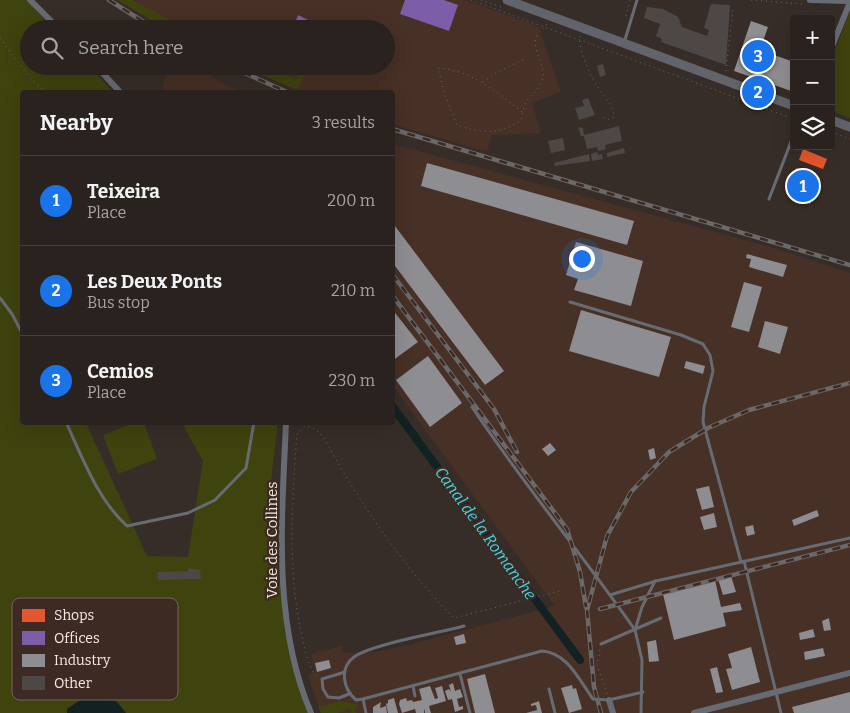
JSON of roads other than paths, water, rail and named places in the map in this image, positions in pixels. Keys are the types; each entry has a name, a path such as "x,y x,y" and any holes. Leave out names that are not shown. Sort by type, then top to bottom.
{"street":[{"path":"30,0 51,20"},
{"path":"507,0 525,3 550,16 791,105"},
{"path":"809,2 850,1 835,39"},
{"path":"104,75 118,90"},
{"path":"835,121 850,126"},
{"name":"Voie des Collines","path":"286,425 282,576 288,637 311,713"},
{"path":"694,713 850,673"},
{"path":"609,700 613,713"}],"lane":[{"path":"623,43 637,0"},
{"path":"769,198 790,144"},
{"path":"0,298 20,329"},
{"path":"570,302 681,335 702,344 710,356 713,371 704,407 703,422 781,713"},
{"path":"472,408 513,468 610,594 635,630 642,660 643,692 641,713"},
{"path":"67,425 96,484 119,519 127,526 188,514 215,500 246,468 253,425"},
{"path":"610,594 656,581 850,538"},
{"path":"635,630 642,607 656,581"},
{"path":"600,644 661,618"},
{"path":"464,626 371,650 354,657 345,672 349,694 356,700 363,699 542,651 552,652 562,657 593,699 609,700 643,692"},
{"path":"345,672 322,679 323,689 328,697 338,698 349,694"},
{"path":"460,674 470,713"},
{"path":"413,686 415,696"},
{"path":"549,689 555,713"},
{"path":"363,699 366,713"}],"waterway":[{"name":"Canal de la Romanche","path":"395,410 580,660"}],"railway":[{"path":"109,0 141,20"},
{"path":"249,75 283,90"},
{"path":"395,130 850,265"},
{"path":"395,278 494,409 517,452"},
{"path":"395,299 567,529 580,572 586,607"},
{"path":"601,713 594,687 587,610 607,536 631,492 669,452 708,428 749,410 850,383"},
{"path":"600,609 850,545"}],"place":[{"name":"Cemios","path":"758,56"},
{"name":"Les Deux Ponts","path":"758,92"},
{"name":"Teixeira","path":"803,186"}]}
